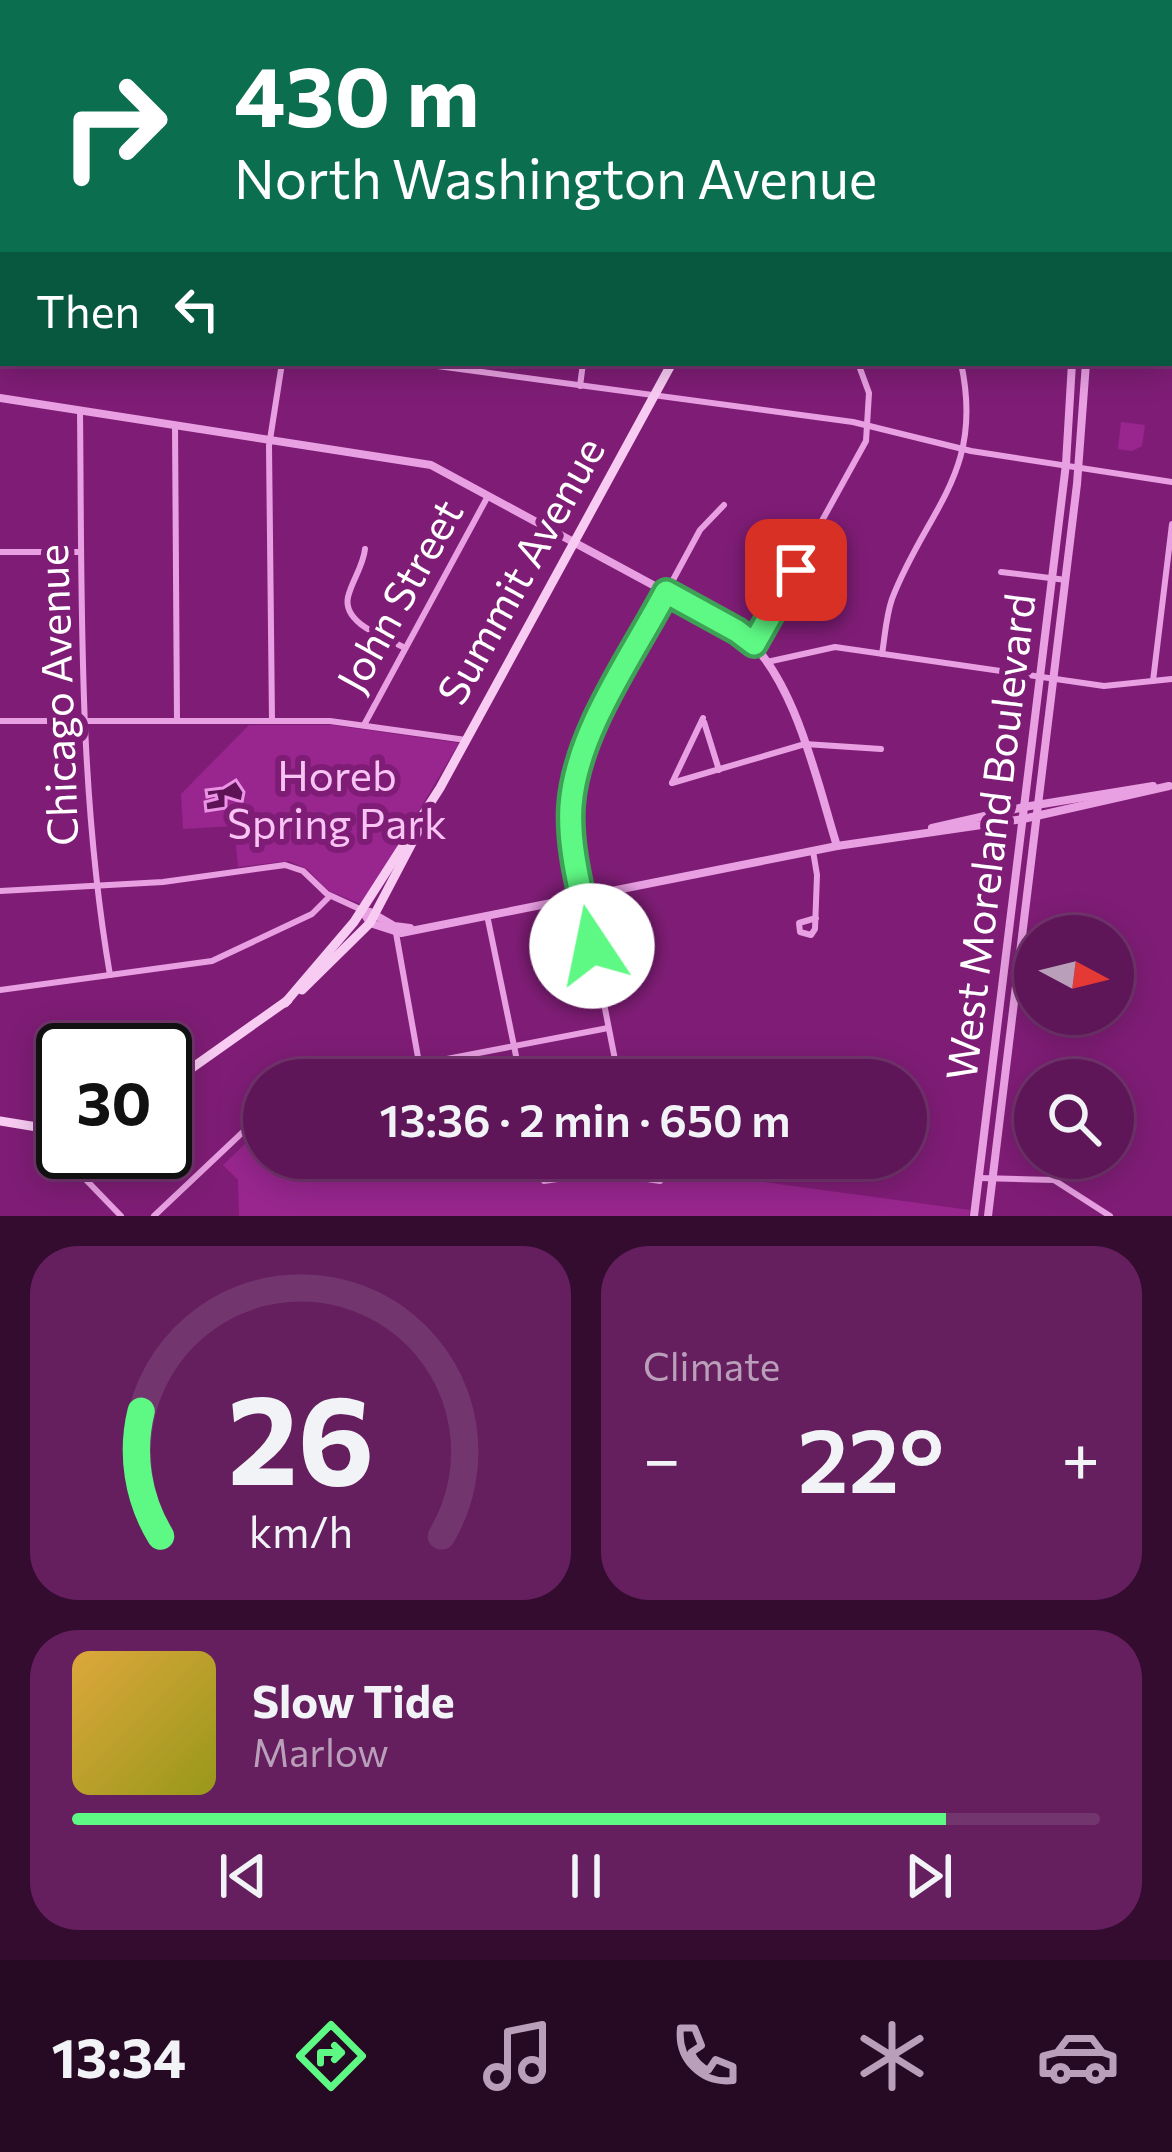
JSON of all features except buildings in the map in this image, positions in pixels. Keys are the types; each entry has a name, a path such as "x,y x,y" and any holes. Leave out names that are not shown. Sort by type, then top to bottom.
{"main road":[{"name":"Summit Avenue","path":"284,1003 362,910 426,810 670,366"},
{"name":"Summit Avenue","path":"284,1003 334,962 372,918 426,810"},
{"path":"192,1068 284,1003"},
{"path":"0,1121 36,1125"}],"street":[{"path":"272,720 270,440 282,366"},
{"path":"437,366 869,425 961,449 1172,482"},
{"path":"580,386 583,366"},
{"path":"754,644 863,448 869,425 868,386 859,366"},
{"path":"882,654 892,599 951,490 966,411 961,366"},
{"name":"West Moreland Boulevard","path":"974,1216 1066,464 1072,366"},
{"name":"West Moreland Boulevard","path":"1025,915 1079,466 1086,366"},
{"path":"0,398 428,464 574,542 754,644 805,744 837,846"},
{"name":"Chicago Avenue","path":"80,411 85,721 97,886 110,975"},
{"path":"175,425 177,721"},
{"path":"1063,489 1076,491"},
{"name":"John Street","path":"364,725 488,496"},
{"path":"615,1059 571,822 577,770 588,737 700,530 724,505"},
{"path":"1153,681 1172,524"},
{"path":"365,549 348,608 358,622 405,648"},
{"path":"0,552 82,552"},
{"path":"1001,572 1066,580"},
{"path":"767,662 831,646 1104,686 1172,680"},
{"path":"719,770 703,718 672,783 719,770 805,744 881,749"},
{"path":"0,721 272,720 364,725 466,740"},
{"path":"1035,724 1048,726"},
{"path":"1029,767 1042,768"},
{"path":"991,819 1023,819 1037,811 1170,785"},
{"path":"0,891 285,866 303,871 330,896 397,933 991,819 1024,807 1037,811"},
{"path":"813,851 818,875 816,918"},
{"path":"1017,868 1030,869"},
{"path":"0,990 212,961 312,914 330,896"},
{"path":"1013,900 1026,902"},
{"path":"488,915 517,1059"},
{"path":"372,918 416,928"},
{"path":"397,933 418,1059"},
{"path":"1004,972 1014,973"},
{"name":"West Moreland Boulevard","path":"988,1216 1014,1005"},
{"path":"445,1059 608,1028"},
{"path":"996,1043 1009,1044"},
{"path":"988,1104 1001,1106"},
{"path":"154,1216 243,1132"},
{"path":"979,1178 1054,1180 1109,1216"},
{"path":"85,1179 121,1216"},
{"path":"647,1179 660,1181"}],"green space":[{"path":"1121,422 1145,425 1142,446 1132,451 1118,449"},
{"name":"Horeb Spring Park","path":"249,725 332,725 459,743 363,905 329,891 307,869 289,861 238,867 234,826 183,829 181,794"},
{"path":"243,1146 243,1179 742,1179 970,1210 969,1216 239,1216 238,1180 223,1165"}],"shaded area":[{"path":"236,780 244,792 242,802 226,797 226,808 206,811 205,802 217,799 216,795 207,797 206,790"}],"route":[{"path":"592,946 571,832 573,787 588,737 666,592 754,644 796,570"}]}
